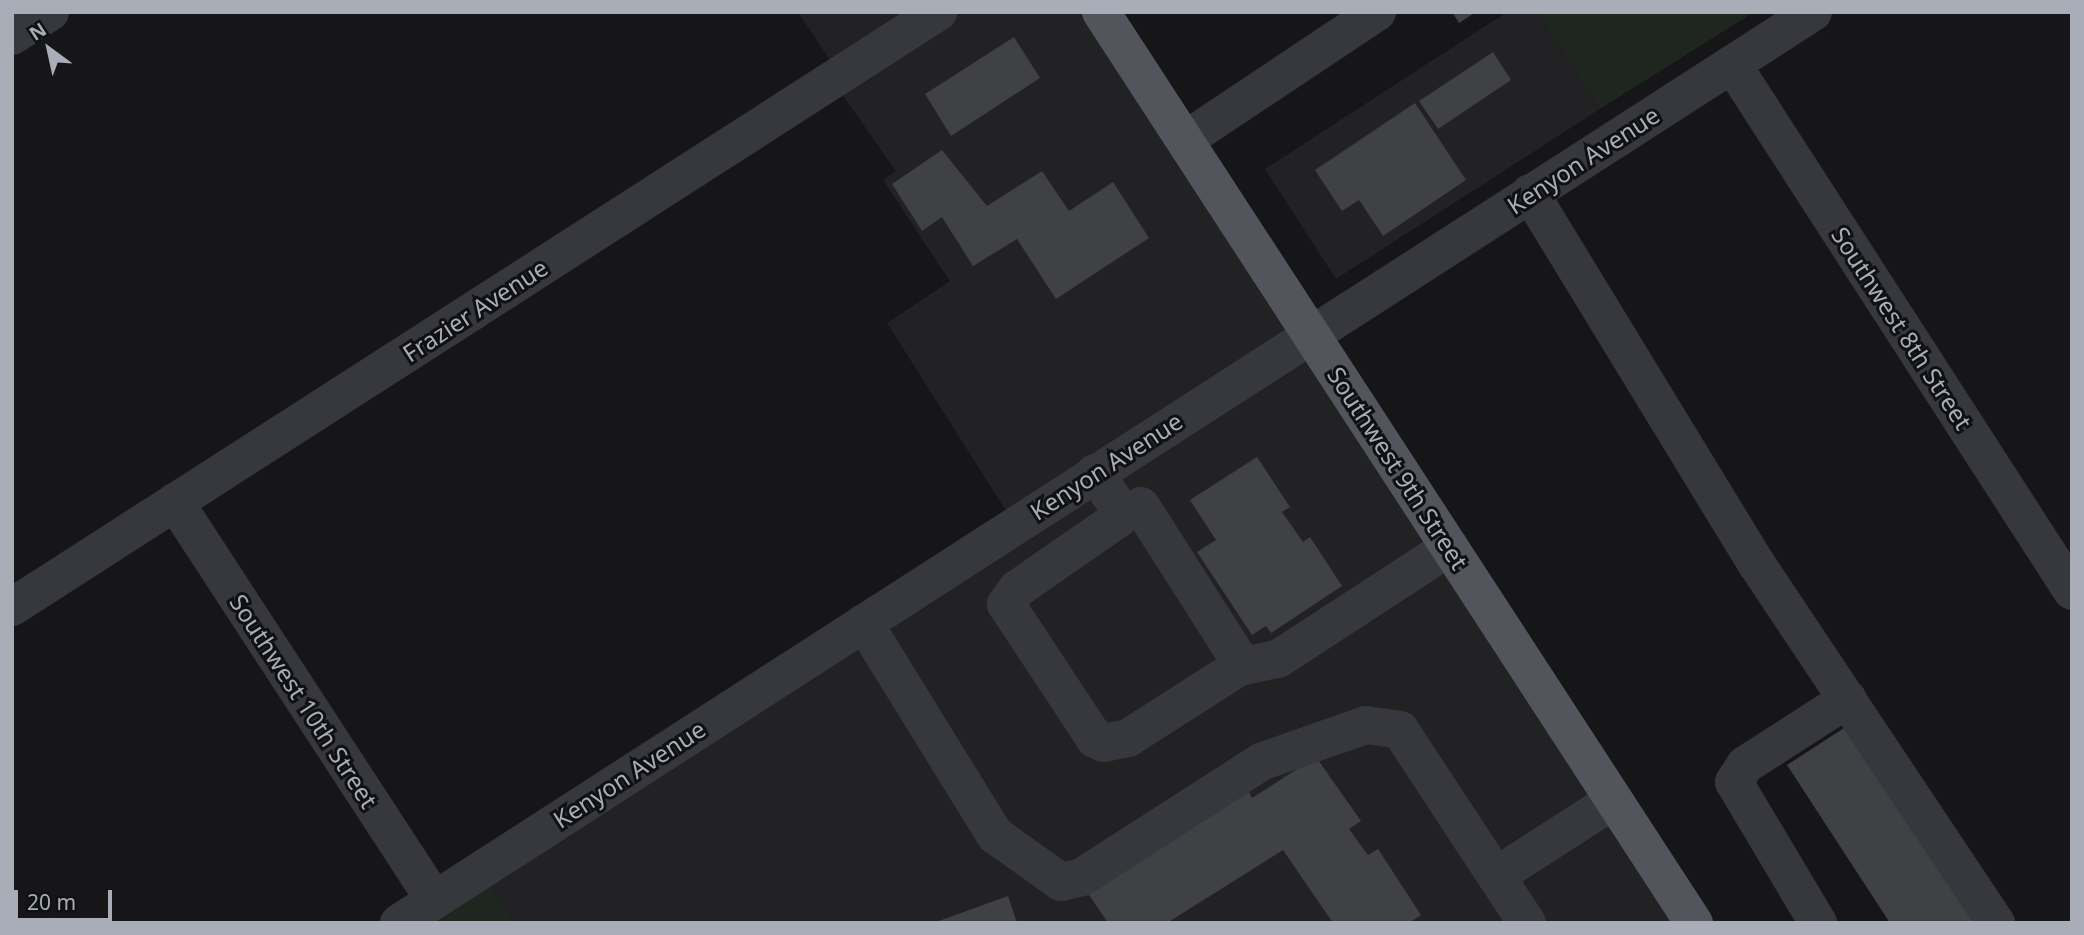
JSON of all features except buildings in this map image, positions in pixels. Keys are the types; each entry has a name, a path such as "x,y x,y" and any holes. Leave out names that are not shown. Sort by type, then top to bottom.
{"main road":[{"name":"Southwest 9th Street","path":"1101,12 1694,923"}],"street":[{"path":"12,36 50,12"},
{"name":"Frazier Avenue","path":"12,607 938,12"},
{"path":"1185,140 1377,12"},
{"name":"Kenyon Avenue","path":"399,923 1813,12"},
{"name":"Southwest 8th Street","path":"1732,64 2072,591"},
{"path":"1530,193 1756,563 1996,923"},
{"path":"1128,452 1151,487 1131,509 1113,523 1017,589 1006,604 1095,739 1128,738 1244,666 1278,659 1450,547"},
{"path":"1095,473 1131,509 1244,666"},
{"name":"Southwest 10th Street","path":"175,502 434,900"},
{"path":"864,623 995,835 1061,882 1082,877 1263,761 1366,725 1401,730 1527,923"},
{"path":"1818,923 1734,782 1745,765 1848,699"},
{"path":"1496,876 1614,800"}],"shaded area":[{"path":"798,12 1101,12 1694,923 515,923 481,870 1015,525 887,323 950,281 883,180 896,171 832,80 840,75"},
{"path":"1507,12 1536,12 1600,109 1336,279 1265,169"},
{"path":"1536,12 1754,12 1600,109"},
{"path":"481,870 515,923 399,923"}]}
